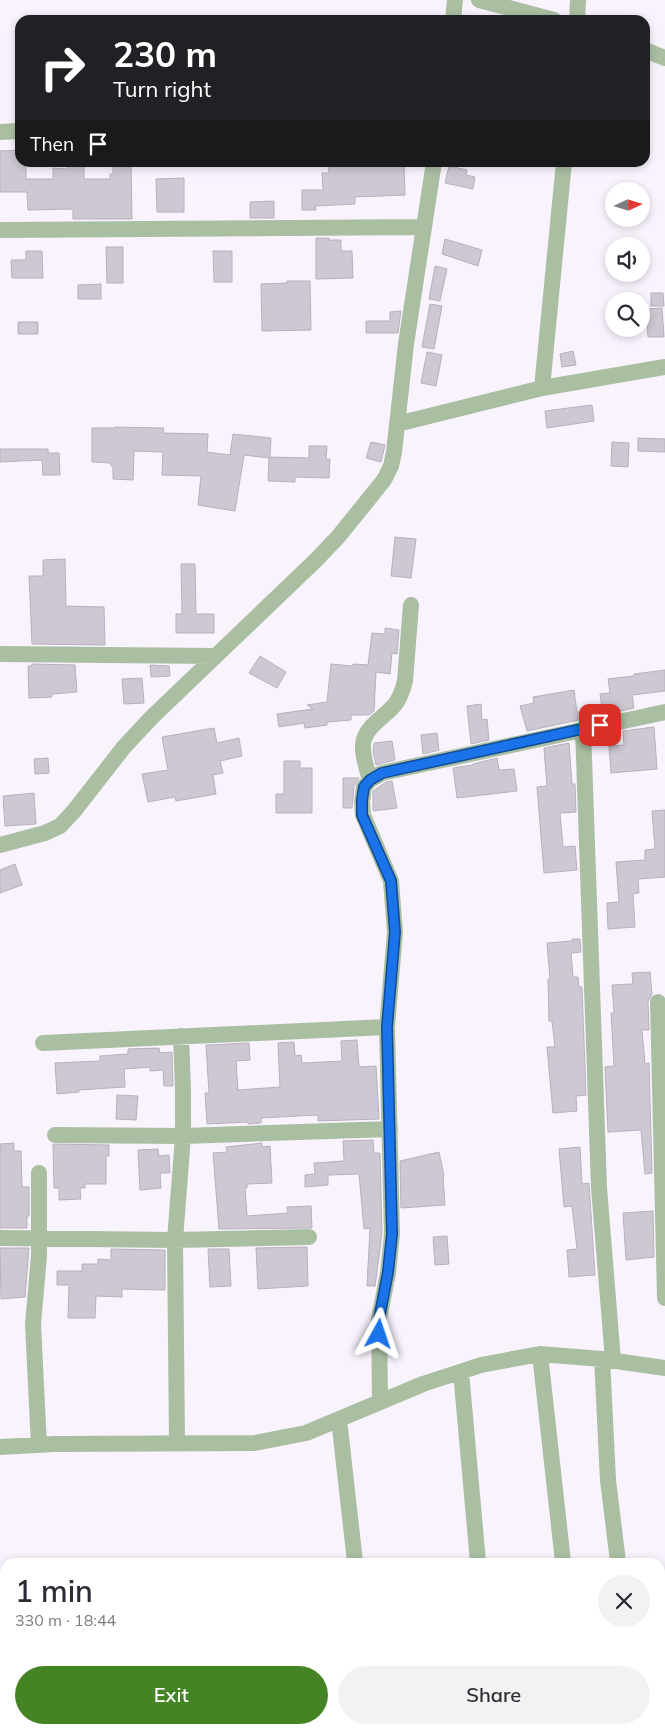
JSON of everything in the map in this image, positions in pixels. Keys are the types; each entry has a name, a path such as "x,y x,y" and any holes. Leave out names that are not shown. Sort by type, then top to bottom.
{"street":[{"path":"454,15 455,0"},
{"path":"479,0 535,15"},
{"path":"577,15 578,0"},
{"path":"650,52 665,58"},
{"path":"0,132 15,131"},
{"path":"0,845 45,834 60,826 124,747 152,717 315,561 338,537 384,480 391,466 406,344 433,167"},
{"path":"542,388 564,167"},
{"path":"0,239 8,230 424,227"},
{"path":"397,424 542,388 665,367"},
{"path":"370,780 363,751 364,736 396,703 402,693 405,681 411,605"},
{"path":"0,654 215,656"},
{"path":"380,1402 379,1319 388,1272 392,1234 387,1027 395,932 391,881 362,815 364,787 370,780 382,773 665,712"},
{"path":"584,729 599,1188 608,1360 608,1480 618,1558"},
{"path":"658,1002 665,1298"},
{"path":"43,1043 387,1027"},
{"path":"177,1443 176,1240 183,1136 182,1036"},
{"path":"55,1135 183,1136 390,1129"},
{"path":"39,1173 40,1238 33,1324 39,1445"},
{"path":"0,1238 176,1240 309,1237"},
{"path":"540,1354 563,1558"},
{"path":"0,1447 255,1443 306,1432 423,1384 480,1366 540,1354 608,1360 665,1368"},
{"path":"461,1372 478,1558"},
{"path":"339,1419 356,1558"}],"building":[{"path":"15,150 15,167 26,167 26,179 53,179 53,168 84,167 84,179 110,179 110,174 113,174 113,167 131,167 132,219 73,219 73,209 28,210 27,192 0,192 0,151"},
{"path":"328,167 404,167 405,195 355,197 355,204 315,206 316,210 302,210 302,190 323,190 322,173 329,173"},
{"path":"449,167 467,170 466,175 475,177 473,189 445,183"},
{"path":"184,178 184,212 157,212 156,179"},
{"path":"274,201 274,218 250,218 250,202"},
{"path":"316,238 341,240 341,251 352,251 353,278 316,279"},
{"path":"445,239 482,250 478,266 442,254"},
{"path":"106,247 123,247 123,283 107,283"},
{"path":"26,251 42,251 43,278 12,278 11,260 26,260"},
{"path":"213,251 232,251 232,282 214,282"},
{"path":"435,266 447,269 440,301 429,299"},
{"path":"287,281 310,281 311,330 262,331 261,284 287,283"},
{"path":"101,284 101,299 78,299 78,285"},
{"path":"651,293 663,293 664,306 651,306"},
{"path":"430,304 442,306 434,349 422,347"},
{"path":"662,308 664,337 650,337 650,309"},
{"path":"401,311 398,333 366,333 366,321 390,321 390,312"},
{"path":"18,322 38,322 38,334 18,334"},
{"path":"573,351 576,365 562,367 560,354"},
{"path":"427,352 442,355 436,386 421,383"},
{"path":"592,405 594,421 547,428 545,411"},
{"path":"92,428 164,428 163,433 208,434 207,452 230,455 233,434 271,438 270,457 309,458 309,446 327,446 326,459 330,459 329,478 295,477 295,482 268,481 269,458 244,455 235,511 198,505 201,476 162,475 163,452 134,451 133,480 113,479 113,466 111,466 111,463 92,462"},
{"path":"638,438 665,439 665,452 638,451"},
{"path":"371,442 385,445 381,462 366,458"},
{"path":"612,442 629,443 628,467 611,466"},
{"path":"0,449 48,449 48,453 59,453 60,475 43,475 42,460 0,462"},
{"path":"395,537 416,539 411,578 391,576"},
{"path":"65,559 66,606 104,607 105,645 32,644 29,576 43,576 43,560"},
{"path":"181,564 195,564 196,614 214,614 214,633 176,633 176,614 182,614"},
{"path":"385,628 399,630 397,654 392,653 390,674 376,672 374,711 369,715 351,715 351,720 327,722 327,725 305,728 304,723 279,727 277,714 313,709 307,705 327,702 331,664 368,665 372,633 385,634"},
{"path":"260,656 286,672 277,688 249,673"},
{"path":"32,664 75,665 77,692 52,694 52,697 29,698 28,666 32,666"},
{"path":"150,665 169,666 170,676 151,677"},
{"path":"665,670 665,691 632,695 634,708 603,715 600,694 610,693 608,679"},
{"path":"142,678 144,703 124,704 122,679"},
{"path":"574,690 577,712 582,712 583,719 527,731 520,706 534,703 533,697"},
{"path":"481,704 482,720 487,719 489,740 471,744 467,706"},
{"path":"654,727 657,769 611,773 609,746 624,745 623,731"},
{"path":"214,728 217,743 239,738 242,756 220,761 223,773 213,775 216,794 176,801 175,797 148,802 142,774 168,770 162,737"},
{"path":"437,733 439,750 423,754 421,735"},
{"path":"392,741 395,760 376,765 373,752 374,743"},
{"path":"569,743 572,784 575,784 576,812 560,813 563,847 575,846 577,870 544,873 537,787 547,786 544,748"},
{"path":"48,758 49,773 35,774 34,759"},
{"path":"497,758 499,770 514,769 517,791 457,798 453,768 473,765"},
{"path":"284,761 300,761 300,768 312,768 312,813 276,813 276,794 284,794"},
{"path":"343,778 359,778 354,786 352,808 343,808"},
{"path":"392,781 397,808 373,811 373,791 386,782"},
{"path":"34,793 36,824 5,826 3,796"},
{"path":"665,810 665,877 638,879 639,893 633,894 635,927 608,929 607,903 619,902 616,862 645,860 645,850 655,849 652,811"},
{"path":"15,864 22,885 0,893 0,870"},
{"path":"572,939 580,939 581,952 571,953 573,977 578,977 579,987 582,987 586,1095 576,1096 577,1111 553,1113 547,1047 555,1047 552,1021 549,1021 548,979 550,979 547,943 572,941"},
{"path":"650,972 652,994 648,1002 649,1030 642,1030 645,1064 649,1063 652,1173 645,1174 641,1130 608,1132 605,1067 614,1066 611,1013 614,1013 612,985 633,984 632,973"},
{"path":"357,1040 359,1067 376,1066 379,1119 318,1121 318,1115 261,1118 261,1123 207,1124 205,1093 209,1093 206,1045 249,1043 250,1060 236,1061 238,1090 280,1087 278,1043 294,1042 295,1056 301,1055 302,1063 342,1061 341,1041"},
{"path":"159,1048 160,1053 172,1052 173,1086 164,1086 163,1070 150,1071 150,1067 124,1069 125,1087 79,1090 79,1092 57,1094 55,1063 100,1061 100,1056 128,1054 128,1049"},
{"path":"117,1095 138,1096 136,1120 116,1119"},
{"path":"373,1140 374,1153 380,1153 382,1234 375,1286 367,1286 370,1228 364,1229 359,1174 328,1175 328,1185 305,1187 305,1175 315,1174 314,1163 344,1161 343,1141"},
{"path":"14,1143 14,1151 21,1151 22,1187 29,1187 29,1216 27,1216 27,1228 0,1228 0,1144"},
{"path":"262,1143 262,1147 270,1146 272,1183 247,1184 247,1188 245,1188 247,1216 288,1213 287,1207 311,1206 312,1228 219,1229 213,1153 227,1152 226,1147"},
{"path":"53,1144 109,1145 109,1156 106,1156 106,1184 85,1184 85,1188 80,1188 81,1199 59,1200 59,1188 54,1188"},
{"path":"580,1147 582,1184 589,1183 595,1275 569,1277 567,1250 577,1249 572,1206 564,1207 559,1149"},
{"path":"158,1149 159,1156 169,1155 170,1173 160,1173 161,1188 140,1190 138,1150"},
{"path":"439,1152 444,1176 445,1205 401,1208 400,1161"},
{"path":"653,1211 654,1257 626,1260 623,1213"},
{"path":"447,1236 449,1264 435,1265 433,1237"},
{"path":"307,1247 308,1286 258,1289 256,1248"},
{"path":"0,1248 29,1248 25,1297 1,1299"},
{"path":"111,1249 165,1250 165,1290 122,1289 122,1297 96,1296 95,1318 68,1318 69,1285 57,1285 57,1271 82,1271 82,1264 98,1264 98,1259 111,1260"},
{"path":"208,1249 229,1249 231,1286 210,1287"}],"route":[{"path":"379,1334 379,1319 391,1254 392,1234 387,1027 395,932 391,881 362,815 364,787 370,780 382,773 600,725"}]}
